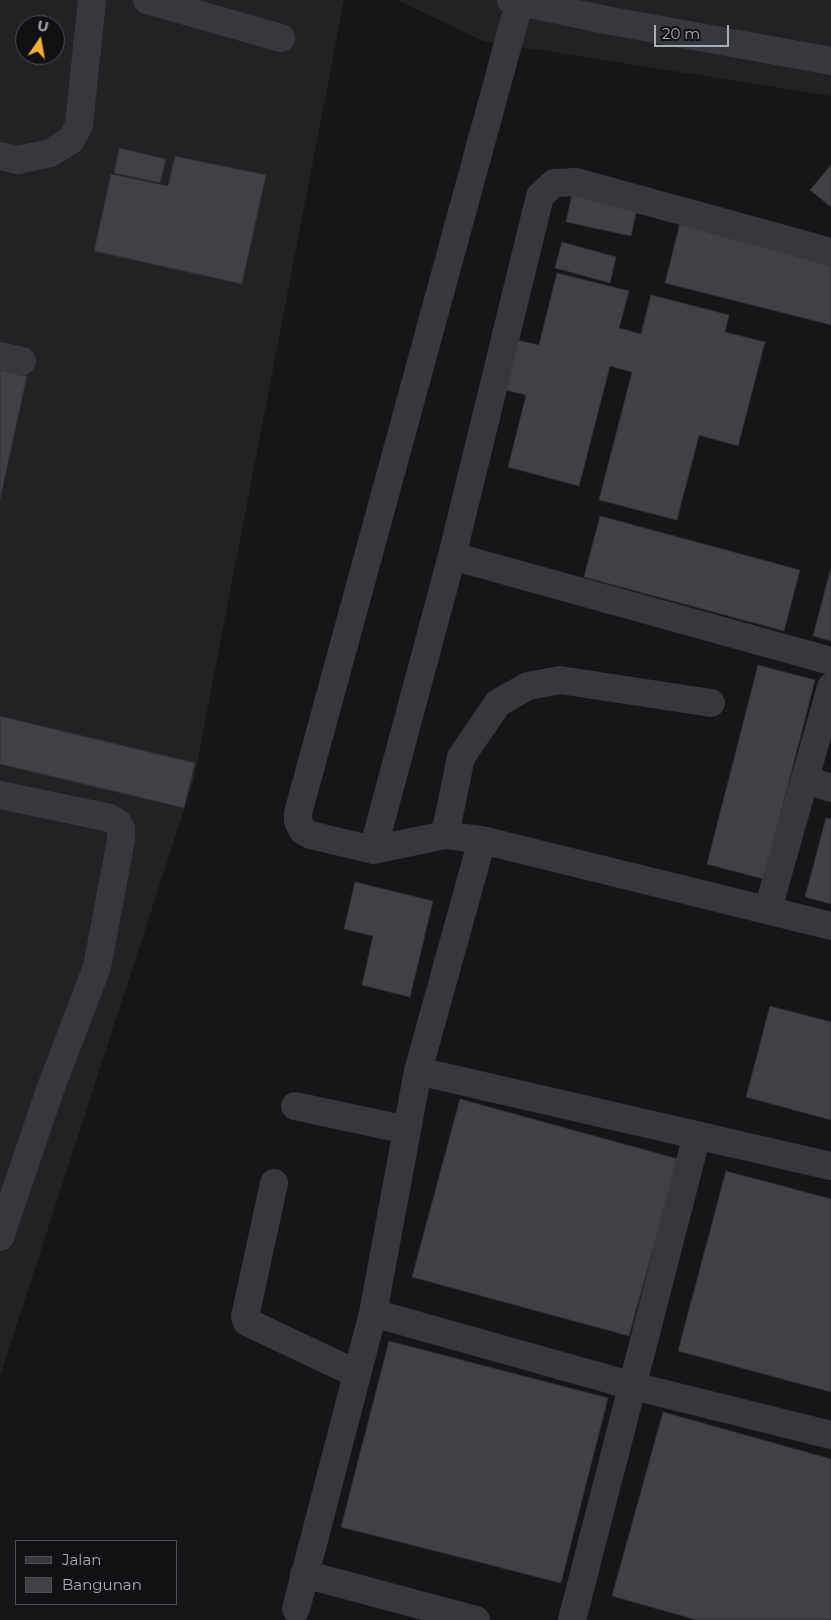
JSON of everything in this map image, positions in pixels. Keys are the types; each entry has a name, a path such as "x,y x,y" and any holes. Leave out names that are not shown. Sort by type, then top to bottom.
{"street":[{"path":"0,156 18,160 42,155 50,153 71,140 79,124 92,0"},
{"path":"148,0 281,38"},
{"path":"831,61 517,1 298,813 298,821 303,831 330,841 373,850 445,835 482,840 831,926"},
{"path":"373,850 452,556 540,196 547,187 564,181 576,182 831,252"},
{"path":"452,556 831,661"},
{"path":"445,835 461,757 498,703 528,686 560,680 711,703"},
{"path":"768,909 831,687"},
{"path":"805,779 831,788"},
{"path":"0,795 100,814 118,823 121,829 121,840 97,967 10,1176 0,1237"},
{"path":"296,1609 373,1312 418,1071 482,840"},
{"path":"418,1071 831,1166"},
{"path":"295,1106 407,1130"},
{"path":"572,1620 697,1135"},
{"path":"274,1183 245,1317 247,1322 357,1374"},
{"path":"373,1312 633,1386 831,1435"},
{"path":"304,1574 476,1620"}],"shaded area":[{"path":"0,0 344,0 194,779 0,1376"},
{"path":"397,0 831,0 831,96 483,41"}],"building":[{"path":"119,148 166,159 160,183 114,173"},
{"path":"175,156 266,175 242,284 94,251 111,174 168,186"},
{"path":"831,165 831,207 810,190"},
{"path":"572,194 637,208 631,236 566,222"},
{"path":"680,223 831,261 831,325 665,283"},
{"path":"562,242 616,257 610,283 555,268"},
{"path":"557,273 629,291 619,328 641,334 651,295 729,315 725,332 765,342 738,446 699,435 677,520 599,500 632,372 610,366 579,486 508,467 526,395 501,389 512,339 539,345"},
{"path":"0,370 27,376 0,500"},
{"path":"600,516 800,570 784,631 584,577"},
{"path":"831,568 831,641 813,636"},
{"path":"758,665 815,680 764,879 707,864"},
{"path":"0,716 195,763 184,808 0,764"},
{"path":"826,818 831,819 831,904 805,897"},
{"path":"355,882 433,901 410,997 362,985 373,936 344,929"},
{"path":"770,1006 831,1022 831,1120 746,1097"},
{"path":"460,1099 678,1159 629,1336 412,1277"},
{"path":"726,1171 831,1199 831,1392 678,1351"},
{"path":"389,1341 608,1398 561,1583 341,1527"},
{"path":"663,1412 831,1459 831,1620 697,1620 612,1596"}]}
